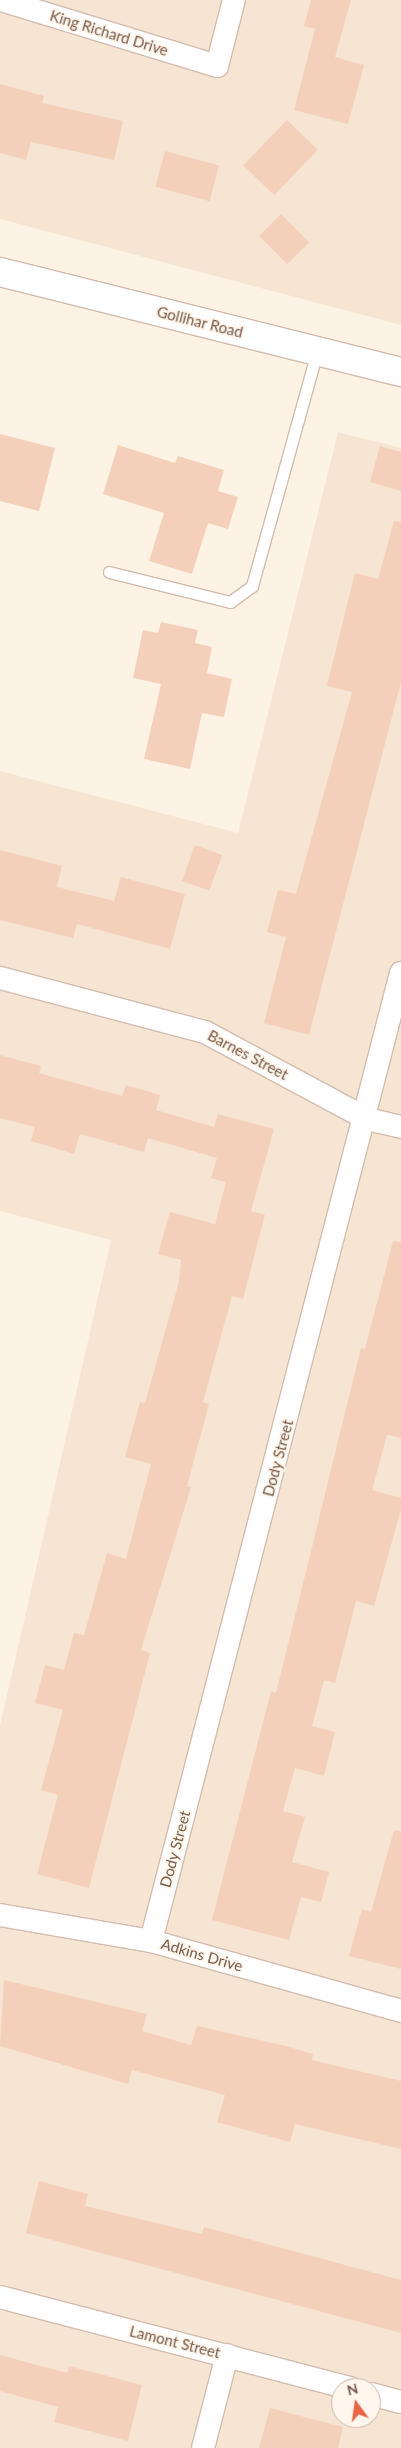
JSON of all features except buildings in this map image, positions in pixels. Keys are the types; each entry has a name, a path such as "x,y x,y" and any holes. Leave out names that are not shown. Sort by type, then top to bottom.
{"main road":[{"name":"Gollihar Road","path":"0,272 401,372"}],"street":[{"name":"King Richard Drive","path":"1,0 217,66 234,0"},
{"name":"Dody Street","path":"151,1941 367,1119 401,973"},
{"name":"Barnes Street","path":"0,978 205,1032 367,1119 401,1127"},
{"name":"Adkins Drive","path":"0,1915 151,1941 401,2011"},
{"name":"Lamont Street","path":"0,2298 331,2383"},
{"path":"203,2448 227,2355"},
{"path":"381,2397 401,2402"}],"lane":[{"path":"109,572 230,602 252,586 316,351"}],"shaded area":[{"path":"0,0 401,0 401,325 0,219"},
{"path":"338,432 401,448 401,2448 0,2448 0,1726 111,1240 0,1211 0,771 238,833"}]}
